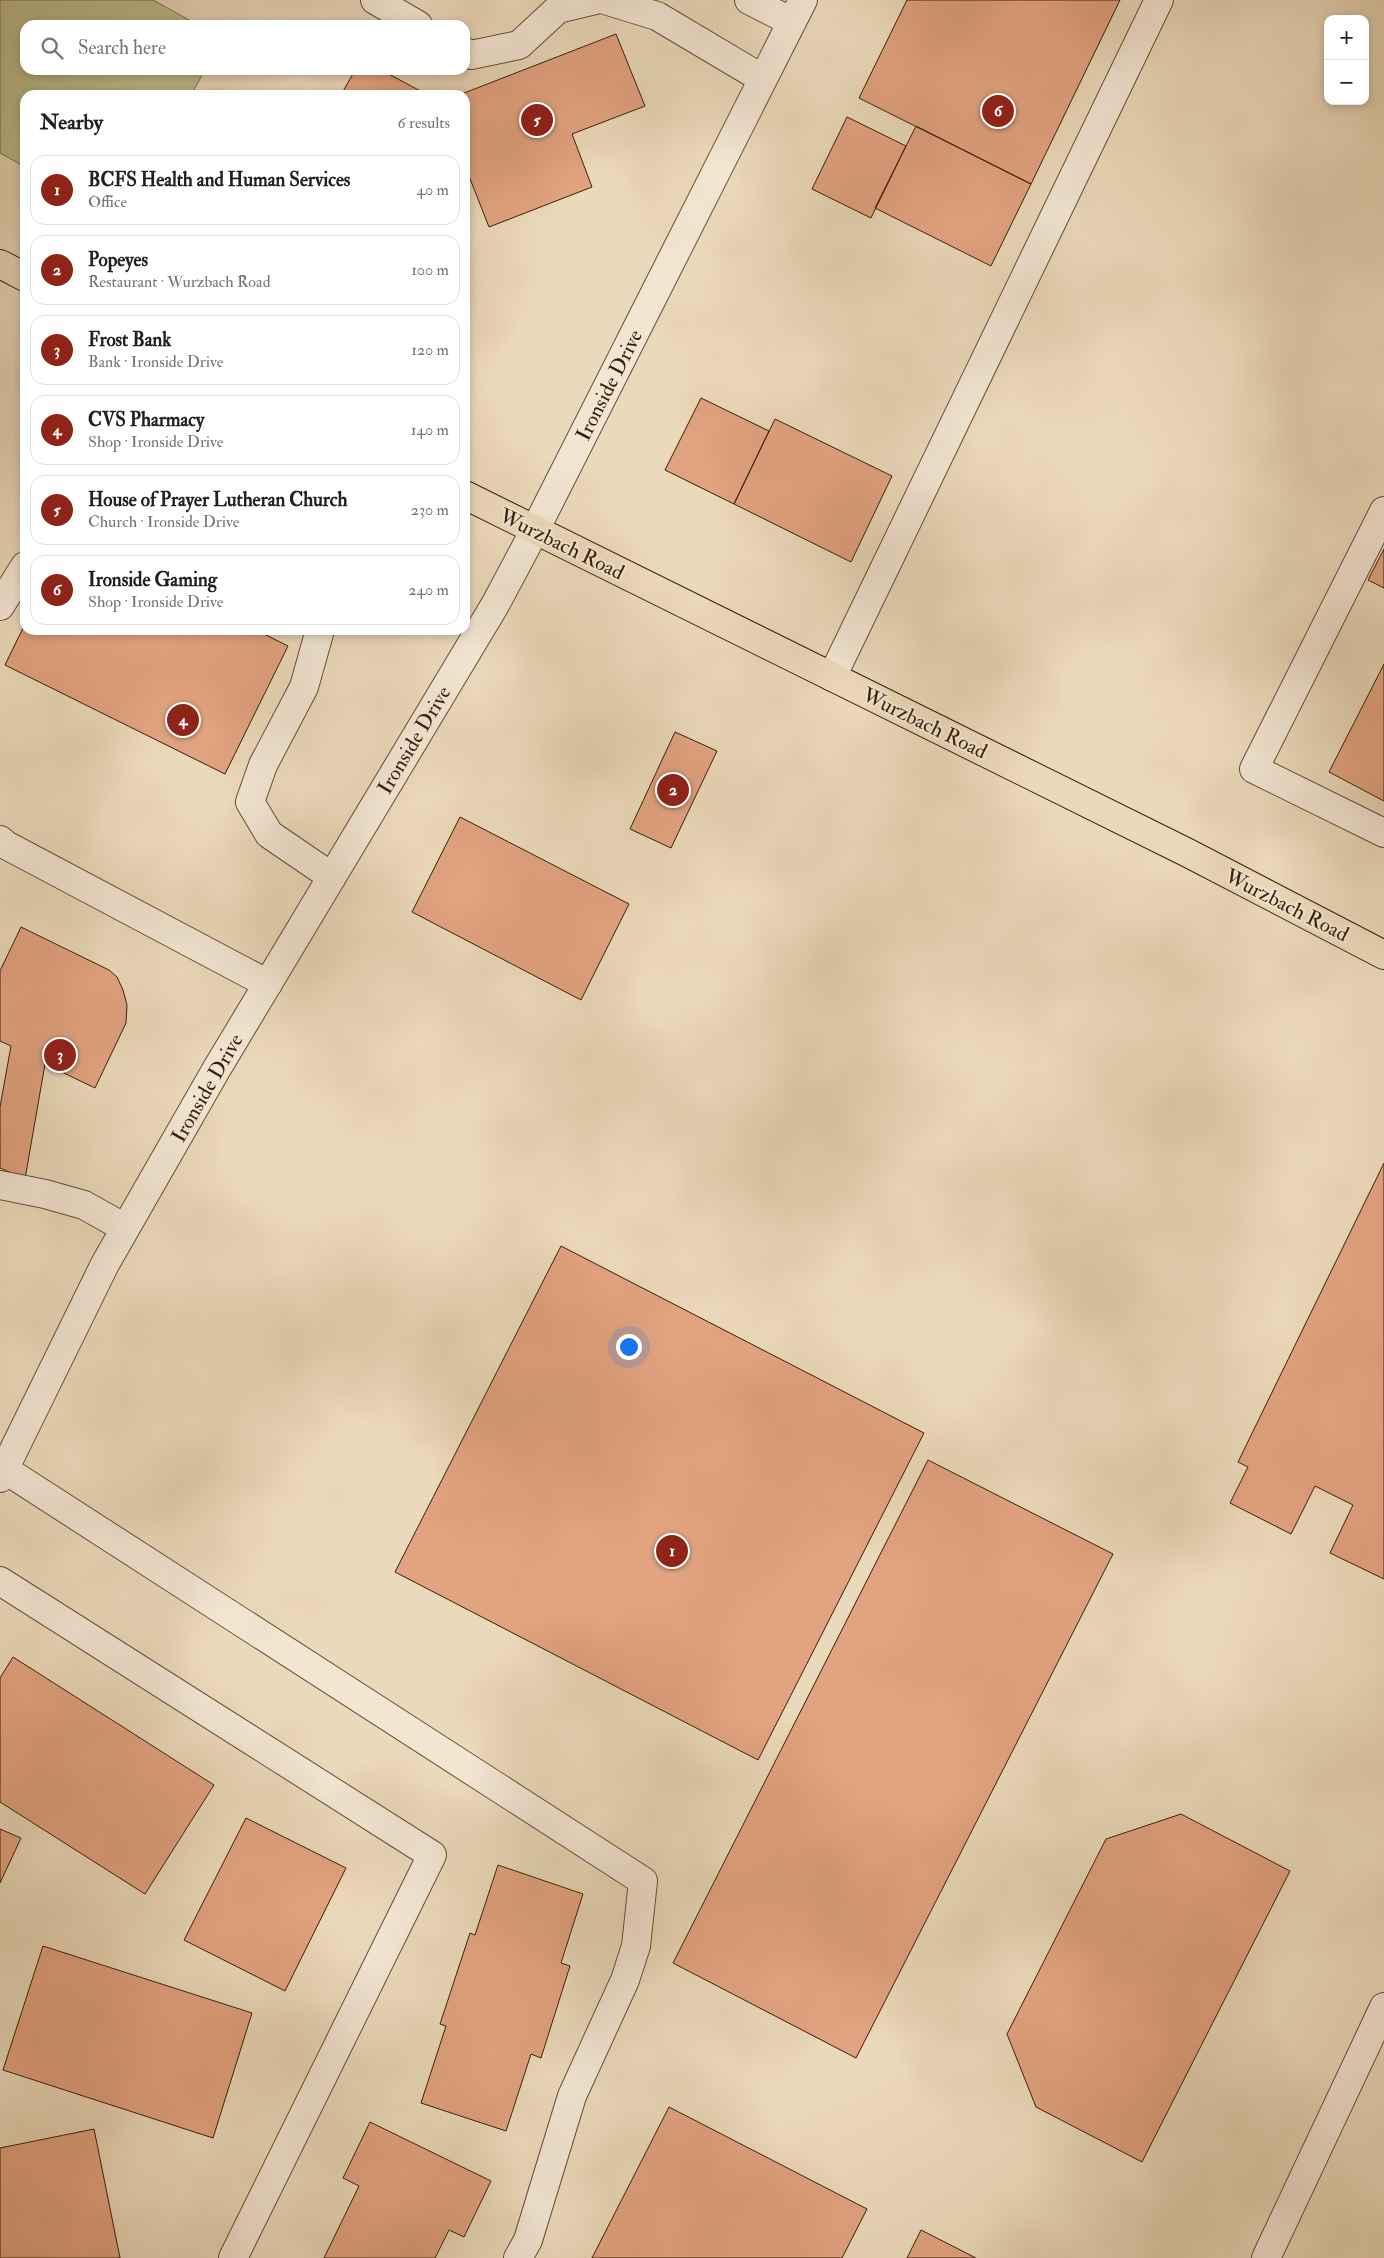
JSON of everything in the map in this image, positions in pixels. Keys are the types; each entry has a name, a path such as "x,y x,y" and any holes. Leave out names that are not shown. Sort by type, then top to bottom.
{"main road":[{"path":"0,264 20,274"},
{"name":"Wurzbach Road","path":"470,497 1188,853 1384,955"}],"street":[{"path":"375,0 409,20"},
{"path":"470,54 519,45 558,9 596,0"},
{"path":"606,0 657,16 763,79"},
{"path":"750,0 797,11"},
{"path":"832,677 1159,0"},
{"name":"Ironside Drive","path":"2,1474 105,1264 125,1228 268,984 495,605 536,530 797,11"},
{"path":"1384,511 1254,770 1384,834"},
{"path":"0,606 20,574"},
{"path":"319,635 304,687 263,765 250,802 269,834 332,877"},
{"path":"2,846 268,984"},
{"path":"0,1186 44,1194 84,1205 125,1228"},
{"path":"2,1474 643,1881 636,1946 625,1980 572,2096 528,2240 518,2258"},
{"path":"0,1581 432,1855 233,2258"},
{"path":"1266,2258 1384,2007"}],"green space":[{"path":"0,0 153,0 189,20 20,20 20,75 202,75 194,90 20,90 20,164 0,153"}],"building":[{"path":"907,0 1120,0 1031,184 859,98"},
{"path":"616,34 645,106 572,134 592,187 489,227 470,179 470,91"},
{"path":"352,75 390,75 419,90 344,90"},
{"path":"847,117 906,146 871,218 812,189"},
{"path":"916,126 1031,184 991,266 875,208"},
{"path":"701,398 769,431 734,504 665,470"},
{"path":"775,419 892,476 851,562 734,504"},
{"path":"1384,549 1384,588 1368,580"},
{"path":"20,634 266,635 288,646 225,774 5,665"},
{"path":"1384,664 1384,801 1329,772"},
{"path":"675,732 717,751 671,848 630,829"},
{"path":"460,817 629,904 581,1000 412,912"},
{"path":"21,927 109,970 117,977 127,1005 126,1023 95,1088 45,1064 25,1179 0,1168 0,1107 11,1046 0,1041 0,971"},
{"path":"1384,1163 1384,1579 1330,1553 1353,1505 1315,1486 1291,1534 1230,1503 1248,1467 1238,1462"},
{"path":"561,1246 924,1433 758,1760 395,1572"},
{"path":"928,1460 1113,1554 856,2058 673,1963"},
{"path":"13,1657 214,1785 145,1894 0,1802 0,1678"},
{"path":"1181,1814 1290,1871 1142,2162 1036,2107 1007,2034 1106,1839"},
{"path":"246,1818 346,1868 285,1991 184,1940"},
{"path":"0,1829 21,1838 0,1883"},
{"path":"498,1865 583,1894 561,1963 570,1966 541,2058 531,2054 506,2131 421,2103 446,2026 440,2024 470,1933 475,1935"},
{"path":"43,1946 252,2013 213,2138 3,2070"},
{"path":"669,2107 867,2209 842,2258 592,2258"},
{"path":"370,2122 491,2181 464,2237 449,2230 435,2258 324,2258 359,2186 343,2178"},
{"path":"94,2129 120,2258 0,2258 0,2148"},
{"path":"921,2230 976,2258 907,2258"}],"place":[{"name":"Ironside Gaming","path":"998,111"},
{"name":"House of Prayer Lutheran Church","path":"537,120"},
{"name":"CVS Pharmacy","path":"183,720"},
{"name":"Popeyes","path":"673,790"},
{"name":"Frost Bank","path":"60,1055"},
{"name":"BCFS Health and Human Services","path":"672,1551"}]}
